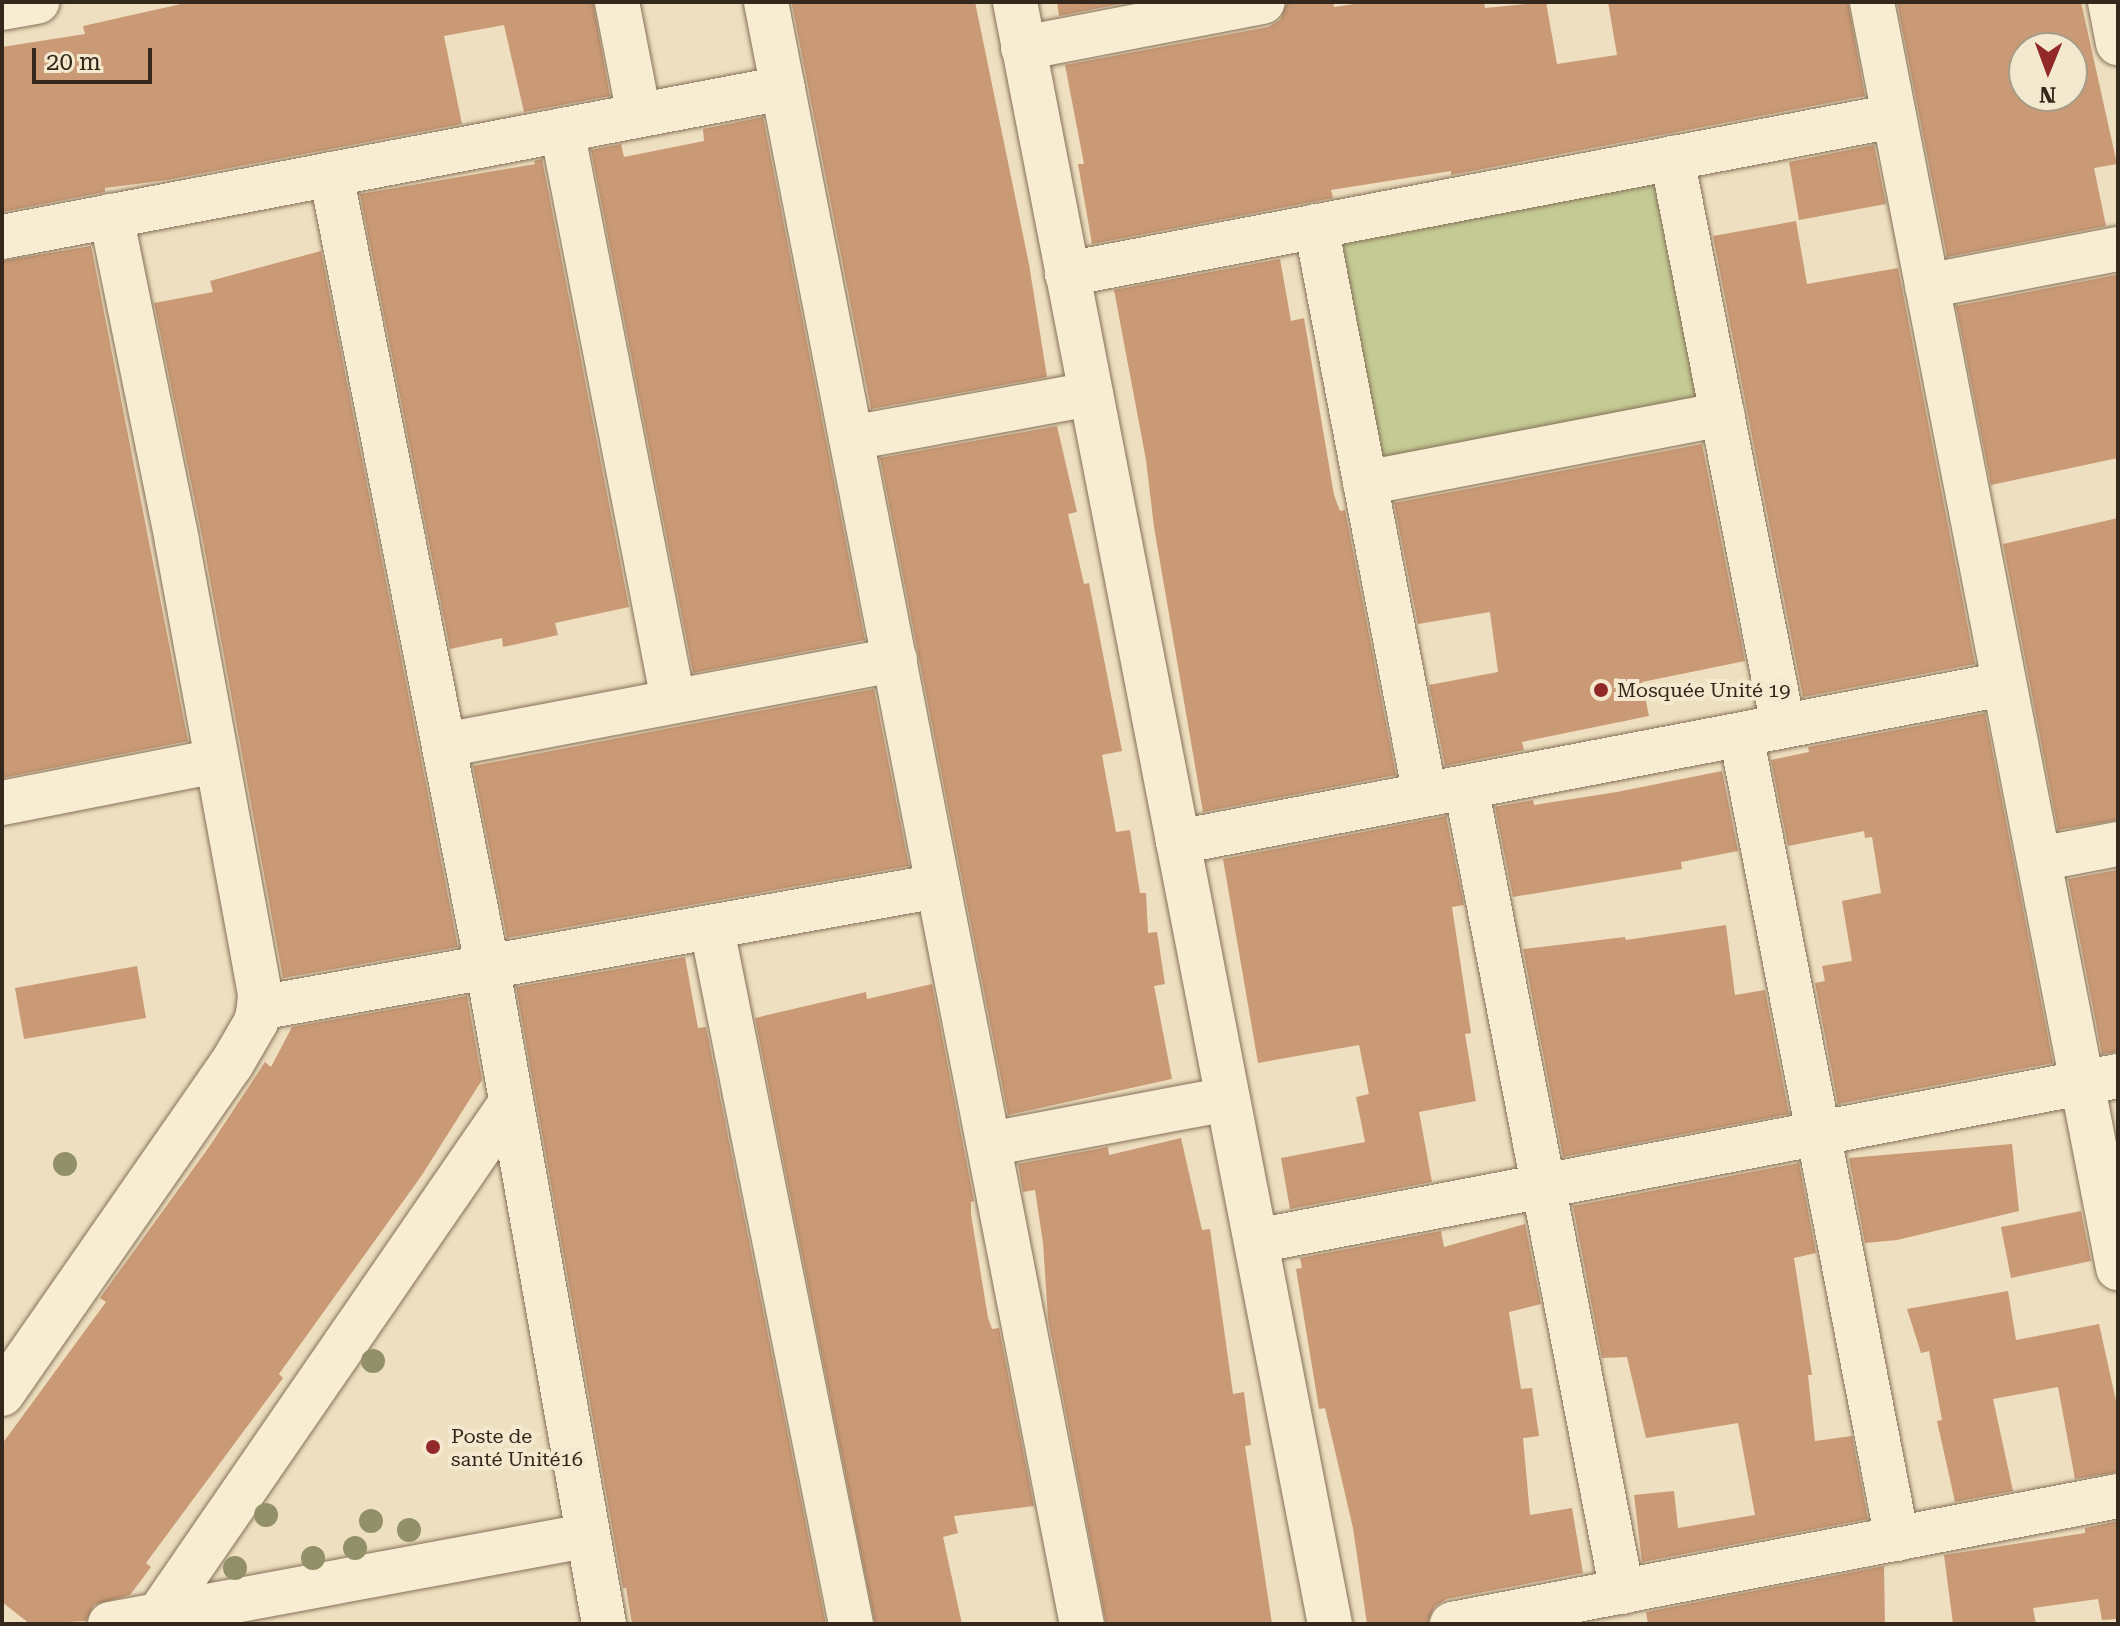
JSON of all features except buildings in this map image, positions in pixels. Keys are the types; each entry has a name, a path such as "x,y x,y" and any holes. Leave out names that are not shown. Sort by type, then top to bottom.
{"street":[{"path":"2,8 37,2"},
{"path":"617,2 639,115"},
{"path":"766,2 1082,1624"},
{"path":"1015,2 1330,1624"},
{"path":"1023,48 1263,2"},
{"path":"1872,2 2039,859 2100,1080 2118,1268"},
{"path":"2110,2 2118,43"},
{"path":"2,237 783,88"},
{"path":"1067,274 1894,116"},
{"path":"562,130 673,700"},
{"path":"1672,158 1783,726"},
{"path":"331,174 488,970 604,1624"},
{"path":"2,1394 231,1065 256,1022 259,1008 260,994 217,761 111,216"},
{"path":"1316,226 1365,483 1544,1187 1622,1592"},
{"path":"1927,286 2118,249"},
{"path":"851,438 1091,394"},
{"path":"1365,483 1722,414"},
{"path":"444,745 895,660"},
{"path":"1178,842 2004,684"},
{"path":"1741,735 1897,1539"},
{"path":"2,803 217,761"},
{"path":"2039,859 2118,844"},
{"path":"259,1008 488,970 938,886"},
{"path":"712,929 851,1624"},
{"path":"1256,1241 2100,1080"},
{"path":"989,1144 1228,1099"},
{"path":"159,1614 510,1104"},
{"path":"1452,1624 2118,1496"},
{"path":"110,1624 587,1536"}],"green space":[{"path":"1664,181 1706,406 1373,468 1331,243"}],"place":[{"name":"Mosquée Unité 19","path":"1601,690"},
{"name":"Poste de santé Unité16","path":"433,1447"}]}
